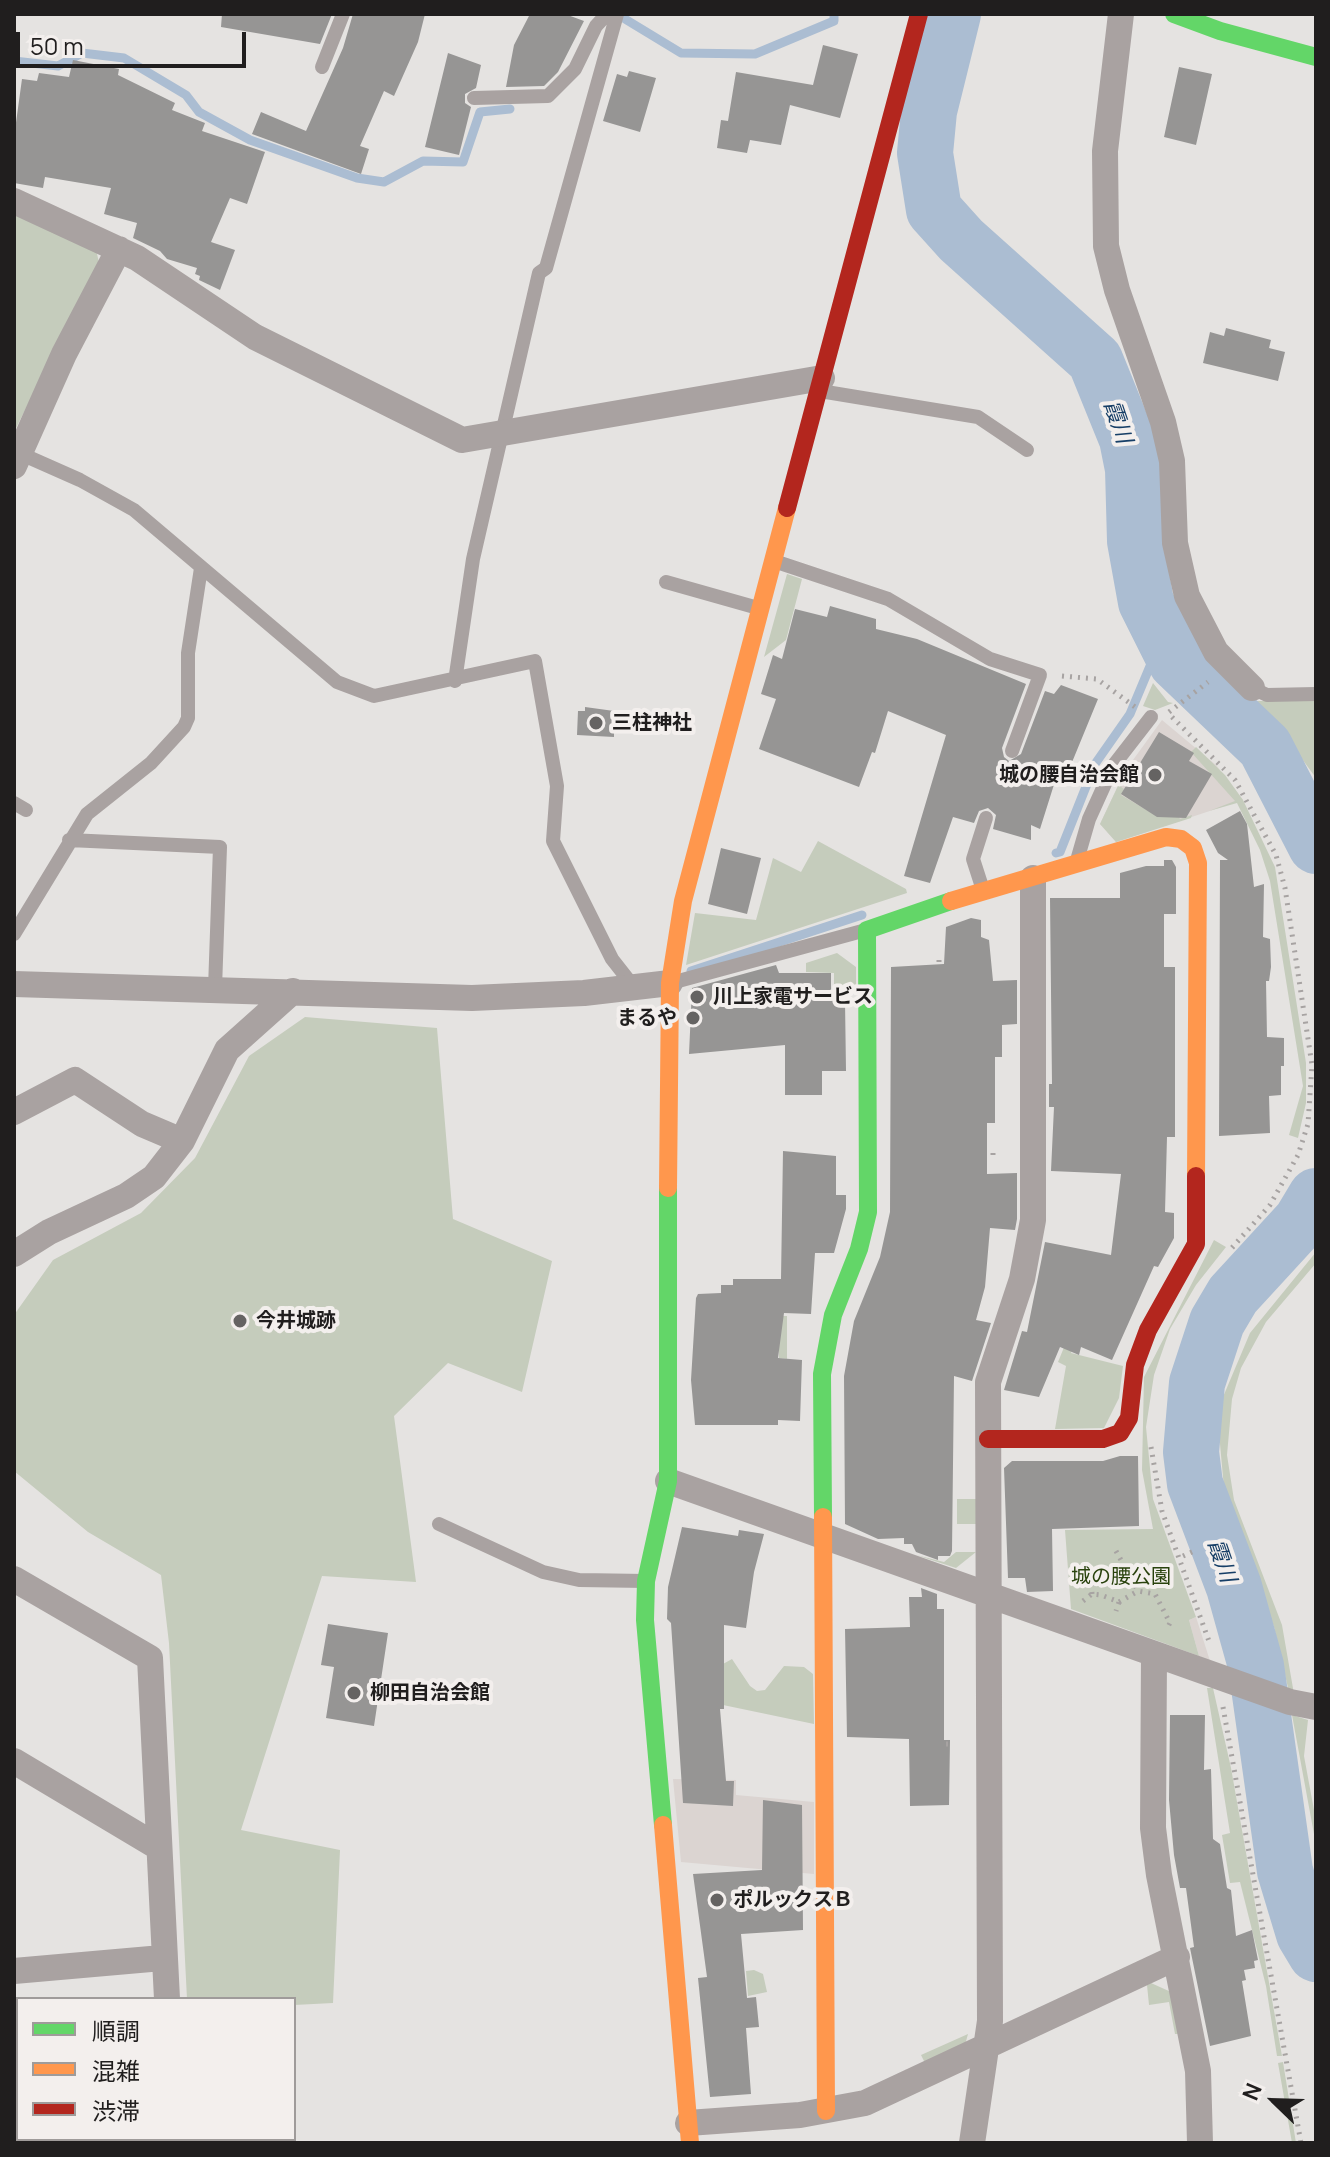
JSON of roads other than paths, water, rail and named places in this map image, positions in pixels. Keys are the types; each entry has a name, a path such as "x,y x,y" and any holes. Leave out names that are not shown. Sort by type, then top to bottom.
{"street":[{"path":"919,14 683,901 670,983 667,1059 668,1481 646,1581 648,1664 689,2133 865,2103 1177,1957"},
{"path":"1121,14 1105,151 1106,246 1117,290 1153,385 1166,435 1172,461 1175,543 1187,596 1210,643 1252,688"},
{"path":"1183,16 1316,57"},
{"path":"14,201 119,249 255,337 462,440 820,385"},
{"path":"16,459 64,354 119,249"},
{"path":"826,2111 824,1356 833,1315 859,1249 868,1212 867,930 980,879 1033,878 1166,837 1188,843 1197,855 1198,1233 1192,1254 1153,1319 1139,1350 1129,1418 1120,1433 1103,1439 988,1439"},
{"path":"974,2143 990,2021 988,1439 991,1365 1018,1293 1033,1220 1033,878"},
{"path":"14,984 472,998 584,993 670,983"},
{"path":"14,1254 49,1232 136,1190 154,1177 182,1141 227,1050 293,991"},
{"path":"14,1112 75,1080 142,1124 182,1141"},
{"path":"668,1481 988,1594 1159,1644 1222,1690 1303,1705"},
{"path":"14,1579 150,1658 162,1958 167,1997"},
{"path":"1159,1644 1153,1828 1198,2071 1200,2143"},
{"path":"14,1761 158,1847"},
{"path":"14,1971 162,1958"}],"lane":[{"path":"322,67 343,14"},
{"path":"474,98 548,96 575,69 596,26 607,14"},
{"path":"455,681 473,559 539,273 546,268 617,14"},
{"path":"820,385 978,417 1027,450"},
{"path":"16,459 80,480 134,510 337,682 374,696 455,681 535,661 557,786 553,841 612,959 634,987"},
{"path":"773,561 888,599 990,659 1040,675 1012,751"},
{"path":"14,934 87,814 151,763 184,727 188,653 201,568"},
{"path":"666,582 760,608"},
{"path":"1252,688 1267,695 1316,694"},
{"path":"1075,865 1089,819 1113,766 1146,714"},
{"path":"980,879 973,859 986,818"},
{"path":"69,840 220,847 215,988"},
{"path":"670,983 688,981 867,930"},
{"path":"439,1524 543,1572 579,1580 646,1581"}],"waterway":[{"path":"625,19 681,53 755,54 834,21 834,14"},
{"name":"霞川","path":"953,14 929,111 925,153 934,210 961,240 1095,360 1127,439 1133,469 1135,541 1146,602 1176,662 1265,747 1316,846"},
{"path":"14,61 58,66 82,53 124,58 186,95 199,112 250,140 357,178 384,182 423,161 463,162 480,112 510,109"},
{"path":"1056,853 1060,852 1095,764 1130,714 1153,659 1166,641"},
{"path":"691,971 862,915"},
{"name":"霞川","path":"1316,1196 1301,1221 1233,1295 1217,1322 1197,1383 1191,1452 1195,1484 1234,1587 1256,1666 1285,1871 1304,1934 1316,1954"}],"place":[{"name":"三柱神社","path":"596,723"},
{"name":"城の腰自治会館","path":"1155,775"},
{"name":"川上家電サービス","path":"697,997"},
{"name":"まるや","path":"693,1018"},
{"name":"今井城跡","path":"240,1321"},
{"name":"柳田自治会館","path":"354,1693"},
{"name":"ポルックスＢ","path":"717,1900"}],"park label":[{"name":"城の腰公園","path":"1121,1577"}]}
